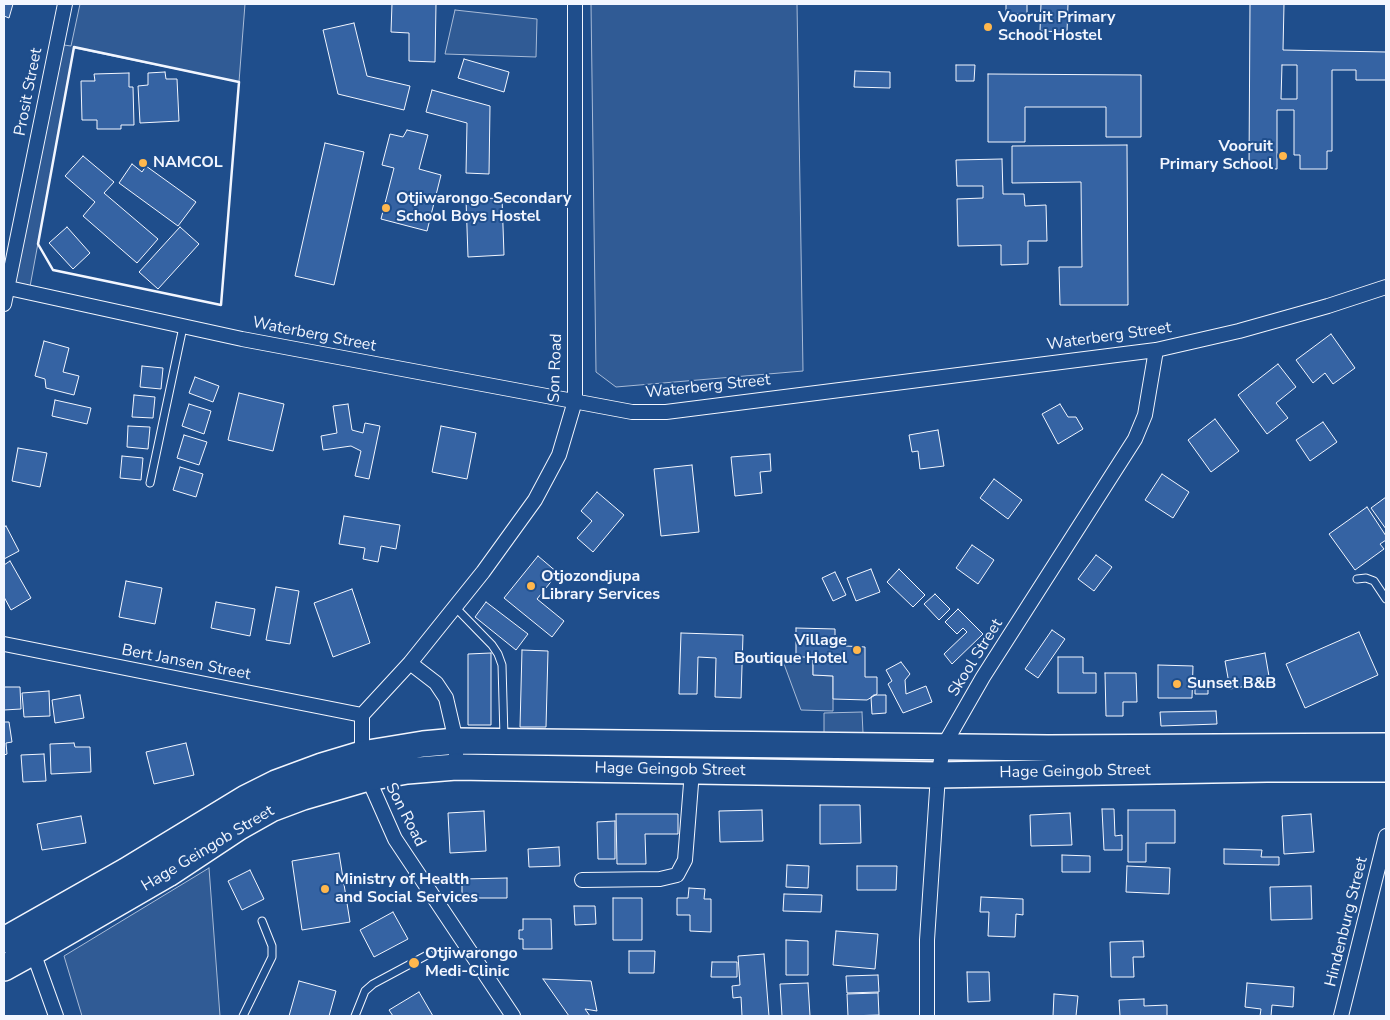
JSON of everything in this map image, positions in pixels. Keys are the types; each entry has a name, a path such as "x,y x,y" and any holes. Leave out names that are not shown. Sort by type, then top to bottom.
{"highway":[{"name":"Hage Geingob Street","path":"4,940 126,871 246,798 276,783 362,754 423,744 456,741 1048,748 1386,746"},
{"path":"531,768 532,743"},
{"path":"1047,772 1048,748"},
{"name":"Hage Geingob Street","path":"4,968 168,874 239,827 272,809 303,797 368,778 408,771 456,767 938,775 1267,769 1386,769"}],"street":[{"name":"Prosit Street","path":"4,304 5,287 65,4"},
{"name":"Son Road","path":"362,715 410,663 483,572 534,500 559,454 575,401 575,4"},
{"name":"Waterberg Street","path":"5,287 242,340 632,412 666,412 1156,350 1275,321 1386,287"},
{"name":"Skool Street","path":"927,1016 927,940 938,775 944,746 983,677 1135,439 1145,414 1156,350"},
{"name":"Bert Jansen Street","path":"4,644 362,715"},
{"path":"410,663 436,683 446,698 456,741 456,767"},
{"path":"362,715 362,754"},
{"name":"Son Road","path":"362,754 368,778 395,839 513,1016"},
{"path":"582,880 660,879 677,875 685,860 692,771"},
{"name":"Hindenburg Street","path":"1341,1016 1386,836"},
{"path":"34,952 56,1016"}],"lane":[{"path":"150,483 183,327"},
{"path":"1356,579 1366,578 1374,581 1386,599"},
{"path":"455,607 492,645 498,654 502,666 504,742"},
{"path":"243,1016 272,957 272,946 262,921"},
{"path":"355,1016 365,991 374,984 429,954"}],"shaded area":[{"path":"80,4 245,4 239,82 74,48 29,292 7,288 57,44 71,46"},
{"path":"591,4 797,4 803,371 616,387 596,372"},
{"path":"455,10 537,19 536,57 445,54"},
{"path":"781,656 813,657 813,675 833,676 833,711 801,710"},
{"path":"862,712 863,733 824,734 824,713"},
{"path":"209,868 220,1016 82,1016 64,956"}],"building":[{"path":"4,4 13,4 9,18 4,16"},
{"path":"392,4 436,4 435,62 409,61 409,33 391,32"},
{"path":"1006,4 1027,4 1027,14 1006,14"},
{"path":"1041,4 1068,4 1067,32 1040,31"},
{"path":"1250,4 1284,4 1283,50 1386,52 1386,80 1356,80 1356,70 1332,70 1332,151 1327,151 1327,169 1300,169 1300,155 1294,155 1294,110 1277,110 1277,169 1249,168","holes":["1282,65 1297,65 1297,99 1281,99"]},
{"path":"354,23 367,76 410,86 404,110 338,94 323,30"},
{"path":"464,59 509,72 504,92 458,78"},
{"path":"956,65 975,65 974,81 956,81"},
{"path":"855,71 890,72 890,88 854,87"},
{"path":"165,72 166,79 177,79 179,121 140,123 138,86 148,85 148,73"},
{"path":"129,73 129,87 133,87 134,125 121,125 121,129 97,129 97,120 82,120 81,81 95,81 94,74"},
{"path":"988,74 1141,75 1141,137 1106,137 1106,107 1025,107 1025,142 988,142"},
{"path":"432,90 490,106 489,174 466,173 467,123 426,112"},
{"path":"407,130 428,135 419,169 441,175 427,231 381,219 394,168 382,165 390,134 403,137"},
{"path":"325,143 364,152 334,285 295,276"},
{"path":"1127,145 1128,305 1060,305 1059,267 1082,267 1081,182 1012,183 1012,146"},
{"path":"83,156 114,182 104,193 158,239 137,263 83,216 95,202 65,176"},
{"path":"1002,159 1003,194 1024,194 1025,206 1046,205 1047,241 1028,241 1028,264 1001,265 1001,245 958,246 957,199 983,198 983,186 957,186 956,160"},
{"path":"132,164 142,172 146,166 196,202 178,226 119,183"},
{"path":"502,198 504,255 468,257 466,199"},
{"path":"67,227 90,253 73,269 49,243"},
{"path":"180,227 199,244 158,289 139,272"},
{"path":"1331,334 1355,368 1333,384 1325,373 1313,383 1296,360"},
{"path":"44,341 69,348 63,372 79,376 74,395 46,388 45,379 35,376"},
{"path":"1278,364 1296,387 1276,403 1288,418 1267,434 1238,395"},
{"path":"142,366 163,368 161,389 140,387"},
{"path":"195,377 219,386 213,402 189,393"},
{"path":"239,393 284,404 273,451 228,440"},
{"path":"134,395 155,397 153,418 132,417"},
{"path":"55,400 91,408 87,424 52,416"},
{"path":"189,404 211,411 204,434 182,426"},
{"path":"348,404 352,430 363,433 365,423 380,426 369,479 355,476 361,451 351,446 323,450 321,436 337,433 333,406"},
{"path":"1060,404 1068,417 1076,417 1083,429 1058,444 1042,414"},
{"path":"1215,419 1239,451 1211,472 1188,440"},
{"path":"1323,422 1337,442 1310,461 1296,440"},
{"path":"128,426 150,427 148,449 127,447"},
{"path":"441,426 476,433 467,479 432,472"},
{"path":"938,430 944,466 920,469 918,451 912,452 909,435"},
{"path":"184,435 207,442 199,465 177,458"},
{"path":"18,448 47,453 40,487 12,481"},
{"path":"770,454 771,471 760,472 762,493 735,496 731,457"},
{"path":"122,456 143,458 141,480 120,478"},
{"path":"692,465 699,532 661,536 654,469"},
{"path":"180,467 203,474 196,497 173,490"},
{"path":"1162,474 1189,492 1173,518 1145,500"},
{"path":"994,479 1022,500 1008,519 980,498"},
{"path":"597,492 624,515 593,552 577,538 592,521 581,511"},
{"path":"1386,497 1386,529 1371,508"},
{"path":"1367,507 1386,536 1386,540 1380,544 1384,549 1355,570 1329,534"},
{"path":"344,516 400,525 396,549 381,546 378,562 363,559 365,548 339,544"},
{"path":"6,526 19,551 4,559 4,527"},
{"path":"972,545 994,560 978,584 956,568"},
{"path":"1096,555 1112,567 1094,591 1078,579"},
{"name":"Otjozondjupa Library Services","path":"538,556 558,573 537,599 564,621 552,637 504,598"},
{"path":"10,561 31,598 11,610 4,597 4,565"},
{"path":"871,569 880,592 856,601 847,578"},
{"path":"899,569 925,595 913,607 887,582"},
{"path":"835,572 846,595 833,601 822,578"},
{"path":"126,581 162,588 155,624 119,617"},
{"path":"276,587 299,591 290,644 266,640"},
{"path":"352,589 370,643 333,657 314,603"},
{"path":"935,594 950,609 939,620 924,604"},
{"path":"216,602 255,609 250,636 211,628"},
{"path":"486,602 528,634 516,650 475,617"},
{"path":"958,609 983,634 952,664 944,654 967,632 963,628 957,634 945,622"},
{"path":"796,628 835,629 835,638 846,638 846,646 865,647 865,677 877,677 877,694 867,700 833,699 833,676 813,675 813,657 796,657"},
{"path":"1052,630 1065,639 1038,678 1025,669"},
{"path":"1359,632 1378,675 1305,708 1286,664"},
{"path":"681,633 743,635 741,698 715,697 716,658 698,657 697,694 679,694"},
{"path":"522,650 548,651 546,727 520,727"},
{"path":"491,653 491,725 468,725 468,654"},
{"path":"1265,653 1270,682 1230,689 1225,661"},
{"path":"1058,657 1083,657 1083,673 1096,673 1096,693 1058,693"},
{"path":"901,662 910,674 905,680 906,694 926,686 932,702 903,713 888,684 892,681 886,670"},
{"path":"1158,665 1193,666 1192,698 1158,698"},
{"path":"1105,673 1136,673 1137,702 1123,702 1123,716 1106,716"},
{"path":"1195,682 1208,682 1208,694 1195,694"},
{"path":"4,687 20,687 21,709 4,710"},
{"path":"49,691 50,716 24,717 22,693"},
{"path":"80,695 84,718 55,723 52,700"},
{"path":"874,695 886,695 886,713 872,714 871,697"},
{"path":"1216,711 1217,724 1161,726 1160,712"},
{"path":"4,722 9,722 12,742 6,743 7,754 4,755"},
{"path":"74,743 75,747 90,747 91,772 51,774 50,744"},
{"path":"186,743 194,775 154,784 146,752"},
{"path":"44,754 46,781 23,782 21,755"},
{"path":"820,805 860,805 861,843 820,844"},
{"path":"1102,809 1114,809 1115,836 1122,835 1122,850 1104,850"},
{"path":"762,810 763,841 720,842 719,811"},
{"path":"1128,810 1175,810 1175,843 1146,843 1146,862 1128,862"},
{"path":"484,811 486,851 450,853 448,813"},
{"path":"1070,813 1072,845 1031,846 1030,815"},
{"path":"616,814 678,814 678,834 645,834 646,864 617,864"},
{"path":"1311,814 1314,852 1284,854 1282,816"},
{"path":"81,816 86,843 42,850 37,824"},
{"path":"615,821 615,859 598,859 597,822"},
{"path":"559,847 560,866 529,867 528,849"},
{"path":"1224,849 1262,850 1261,857 1279,857 1279,865 1224,864"},
{"path":"339,853 350,922 302,930 292,861"},
{"path":"1062,855 1090,856 1090,872 1062,872"},
{"path":"787,865 809,866 808,888 786,887"},
{"path":"857,866 897,866 896,890 857,890"},
{"path":"1127,866 1170,868 1169,894 1126,892"},
{"path":"250,870 264,899 242,910 228,881"},
{"path":"507,878 507,898 462,898 462,879"},
{"path":"1311,886 1312,919 1271,920 1270,887"},
{"path":"689,888 705,889 704,899 711,899 711,932 690,931 690,915 677,915 677,898 688,898"},
{"path":"784,894 822,895 821,912 783,911"},
{"path":"981,897 1023,899 1023,915 1016,914 1015,937 988,936 989,912 980,912"},
{"path":"613,898 642,898 642,940 613,940"},
{"path":"574,906 595,906 596,924 575,925"},
{"path":"393,912 408,939 374,957 360,930"},
{"path":"523,919 551,919 552,949 523,949 523,939 519,939 519,930 523,930"},
{"path":"836,931 878,934 875,969 833,965"},
{"path":"786,940 808,941 808,975 786,975"},
{"path":"1143,941 1144,957 1133,957 1134,977 1111,977 1110,942"},
{"path":"629,951 655,951 654,973 629,973"},
{"path":"764,954 769,1016 742,1016 741,997 733,998 732,986 740,985 738,956"},
{"path":"712,962 737,962 737,977 711,977"},
{"path":"967,972 989,972 990,1001 968,1002"},
{"path":"878,975 879,992 847,993 846,976"},
{"path":"543,979 591,981 597,1011 585,1009 590,1016 569,1016"},
{"path":"299,981 336,991 329,1016 289,1016"},
{"path":"808,983 810,1016 782,1016 780,984"},
{"path":"1247,983 1294,987 1293,1007 1272,1005 1271,1016 1260,1016 1261,1009 1245,1007"},
{"path":"419,992 433,1016 393,1016 389,1010"},
{"path":"878,993 879,1015 848,1016 847,994"},
{"path":"1054,994 1078,996 1076,1016 1053,1016"},
{"path":"1144,999 1144,1006 1167,1005 1167,1016 1120,1016 1119,1000"}],"wall":[{"path":"74,47 239,82 221,305 53,270 38,244 74,47"}],"place":[{"name":"Vooruit Primary School Hostel","path":"988,27"},
{"name":"Vooruit Primary School","path":"1283,156"},
{"name":"NAMCOL","path":"143,163"},
{"name":"Otjiwarongo Secondary School Boys Hostel","path":"386,208"},
{"name":"Otjozondjupa Library Services","path":"531,586"},
{"name":"Village Boutique Hotel","path":"857,650"},
{"name":"Sunset B&B","path":"1177,684"},
{"name":"Ministry of Health and Social Services","path":"325,889"},
{"name":"Otjiwarongo Medi-Clinic","path":"414,963"}]}
